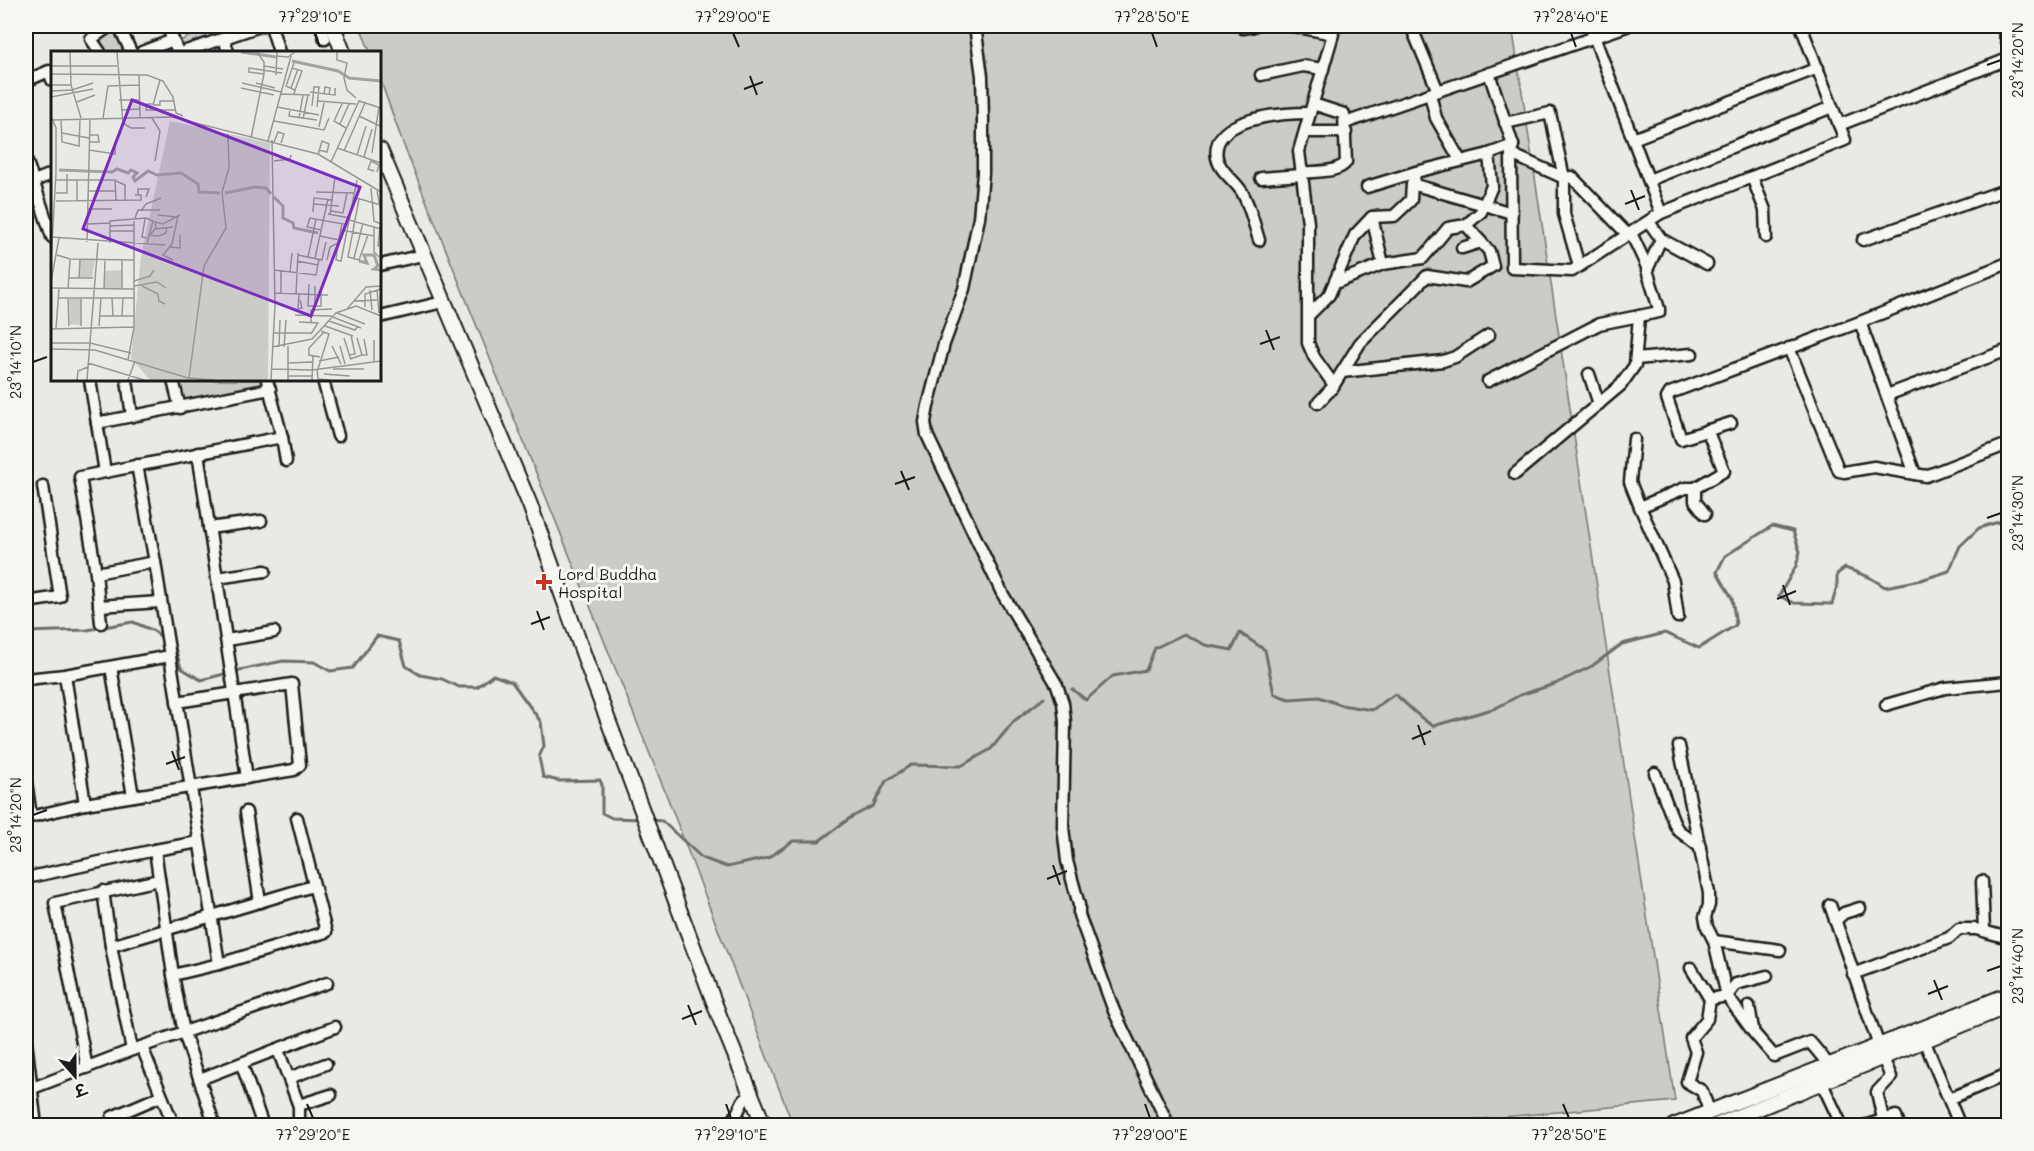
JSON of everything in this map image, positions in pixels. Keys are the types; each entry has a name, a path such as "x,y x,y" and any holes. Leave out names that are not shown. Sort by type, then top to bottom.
{"street":[{"path":"99,51 91,39 110,26"},
{"path":"119,26 131,51"},
{"path":"167,26 178,51"},
{"path":"186,51 260,26"},
{"path":"271,26 279,51"},
{"path":"321,26 325,39"},
{"path":"333,26 343,51"},
{"path":"975,26 982,76 983,120 983,173 979,218 964,289 944,344 925,422 930,444 1002,593 1057,685 1064,703 1063,827 1067,861 1079,905 1079,915 1114,1011 1169,1125"},
{"path":"1293,26 1333,34 1299,151 1308,223 1308,343 1314,357 1334,385"},
{"path":"1590,26 1661,213"},
{"path":"1609,26 1624,27"},
{"path":"1318,403 1334,385 1360,343 1427,276 1466,282 1493,266 1572,271 1661,213 1845,140 1802,26"},
{"path":"2001,26 2008,44"},
{"path":"1305,132 1346,127 1434,92 1624,27"},
{"path":"1413,31 1434,92 1436,118 1460,160"},
{"path":"224,38 228,51"},
{"path":"145,51 173,40"},
{"path":"1839,125 2008,58"},
{"path":"1261,75 1303,66 1323,69"},
{"path":"1633,139 1818,68"},
{"path":"26,81 50,71 51,76"},
{"path":"1489,73 1512,150 1512,267"},
{"path":"1649,180 1832,107"},
{"path":"1259,240 1244,195 1223,170 1217,159 1218,143 1228,131 1244,123 1276,114 1311,109 1343,113 1346,127 1345,165 1302,174 1261,178"},
{"path":"1505,123 1550,113 1564,178 1564,214 1579,266"},
{"path":"1367,187 1460,160 1512,150 1564,178 1572,177 1629,234 1647,267"},
{"path":"381,152 540,531 591,675 720,1018 764,1125"},
{"path":"1335,283 1383,264 1423,258 1448,228 1467,225 1481,212 1492,186 1489,154"},
{"path":"26,159 30,182 51,234"},
{"path":"1309,315 1328,298 1355,235 1372,217 1394,216 1411,200 1412,184 1416,172"},
{"path":"30,182 51,174"},
{"path":"1752,177 1766,214 1766,237"},
{"path":"1412,184 1512,213"},
{"path":"1863,240 2008,189"},
{"path":"1372,217 1383,264"},
{"path":"1648,222 1660,239 1707,264"},
{"path":"1467,225 1489,251 1493,266"},
{"path":"1488,381 1599,324 1657,313 1659,311 1647,267 1660,239"},
{"path":"1462,248 1481,242"},
{"path":"381,265 423,255"},
{"path":"1731,423 1681,440 1667,398 1670,393 1860,322 2008,263"},
{"path":"381,317 443,302"},
{"path":"1515,474 1599,404 1621,384 1632,370 1636,359 1639,316"},
{"path":"1860,322 1915,474"},
{"path":"1342,372 1443,361 1455,357 1489,335"},
{"path":"1789,348 1839,471 1874,467 1926,476 2008,444"},
{"path":"1887,395 2008,350"},
{"path":"1636,359 1692,354"},
{"path":"1589,374 1599,404"},
{"path":"90,381 105,472"},
{"path":"127,381 132,416"},
{"path":"173,381 180,408"},
{"path":"322,381 338,436"},
{"path":"97,423 180,408 268,384 286,460"},
{"path":"1640,507 1685,489 1695,488 1724,471 1707,430"},
{"path":"101,623 96,573 80,477 282,437"},
{"path":"1634,440 1630,482 1673,581 1678,617"},
{"path":"198,453 247,778"},
{"path":"137,465 155,562 219,964"},
{"path":"26,602 60,597 43,486"},
{"path":"1695,488 1695,501 1705,514"},
{"path":"209,528 261,521"},
{"path":"96,573 155,562"},
{"path":"217,578 265,571"},
{"path":"99,606 160,602"},
{"path":"227,640 274,632"},
{"path":"26,679 111,667 169,653"},
{"path":"111,667 133,796"},
{"path":"65,675 85,804"},
{"path":"1886,705 1945,688 2008,682"},
{"path":"26,781 28,818 85,804 294,770 300,765 292,684 233,688 177,702"},
{"path":"1679,746 1709,893 1709,905 1705,917 1714,941 1727,996 1774,1056 1810,1042 1829,1065"},
{"path":"1655,773 1675,825 1700,847"},
{"path":"246,812 260,902"},
{"path":"173,975 219,964 326,932 297,818"},
{"path":"26,878 200,842"},
{"path":"155,850 184,1033 215,1125"},
{"path":"87,1068 55,903 159,880"},
{"path":"1982,881 1984,931"},
{"path":"111,946 314,886"},
{"path":"103,891 111,946 137,1049 174,1125"},
{"path":"1830,905 1891,1077 1877,1092 1883,1119"},
{"path":"1835,921 1844,913 1860,908"},
{"path":"1853,974 1949,938 1959,929 1976,929 2008,938"},
{"path":"1714,941 1780,950"},
{"path":"1691,968 1710,999 1707,1019 1691,1038 1696,1052 1687,1082 1702,1091 1713,1119"},
{"path":"1710,999 1727,996 1736,984 1767,976"},
{"path":"30,1089 327,983"},
{"path":"1674,1125 1713,1119 1881,1052 2008,995"},
{"path":"1749,1006 1754,1033"},
{"path":"1818,1077 1829,1065 1924,1040 2008,1006"},
{"path":"200,1079 242,1065 335,1027"},
{"path":"1924,1040 1960,1125"},
{"path":"26,1048 36,1125"},
{"path":"279,1050 299,1105 299,1125"},
{"path":"289,1078 326,1064"},
{"path":"242,1065 263,1125"},
{"path":"1949,1099 2008,1074"},
{"path":"1818,1077 1842,1125"},
{"path":"299,1105 331,1095"},
{"path":"731,1125 743,1101 751,1095"},
{"path":"112,1117 161,1096"},
{"path":"1864,1125 1896,1116 1899,1125"}],"shaded area":[{"path":"115,26 124,51 103,51 95,40"},
{"path":"189,26 245,26 185,48 180,41 192,35"},
{"path":"360,26 1512,26 1675,1101 1407,1126 793,1125 668,799 404,146 381,82 381,51 370,51"},
{"path":"178,381 262,381 264,386 183,402"}],"waterway":[{"path":"1072,689 1086,700 1113,676 1146,670 1155,648 1184,634 1205,645 1232,650 1240,633 1265,650 1274,694 1289,699 1319,697 1341,705 1372,710 1395,694 1433,726 1496,708 1520,695 1555,684 1592,666 1622,644 1665,633 1699,648 1736,625 1732,598 1717,572 1725,556 1772,526 1793,531 1800,552 1796,566 1779,596 1794,603 1832,604 1837,587 1837,574 1845,568 1869,577 1885,587 1921,580 1949,571 1960,546 1979,528 2008,519"},
{"path":"26,632 87,630 133,622 154,631 164,639"},
{"path":"235,671 283,661 314,662 330,671 353,668 377,636 399,641 406,666 420,675 442,679 459,687 477,687 493,675 512,682 541,722 544,746 539,757 543,777 559,781 600,780 602,813 612,818 641,819"},
{"path":"171,645 175,648 181,668 201,680 228,673"},
{"path":"650,820 662,821 702,858 727,867 768,858 793,841 819,841 850,818 873,806 886,781 911,765 961,766 991,749 1014,721 1044,698"}],"place":[{"name":"Lord Buddha Hospital","path":"544,582"}]}
